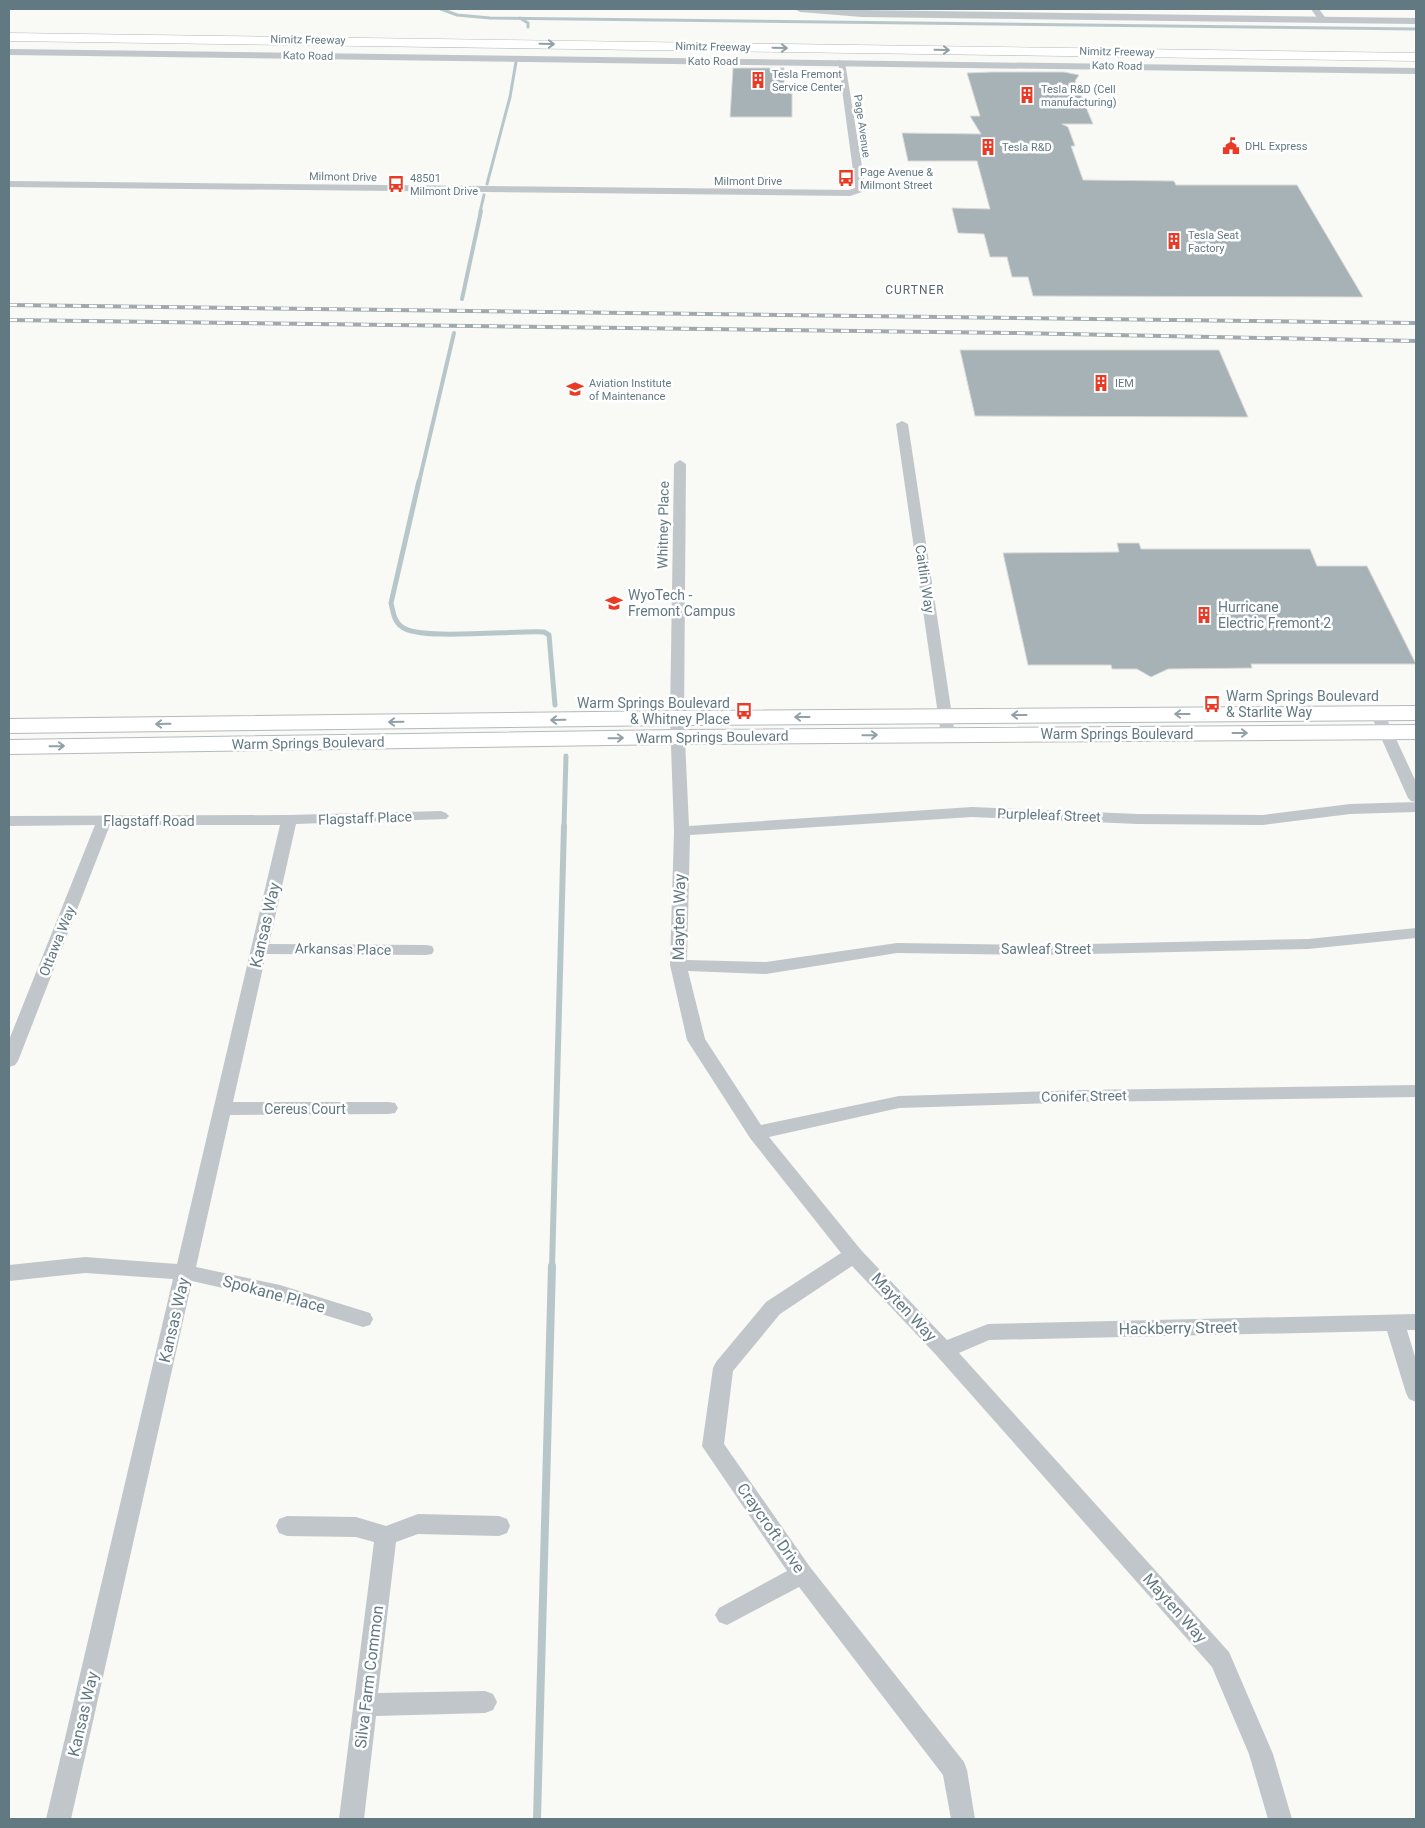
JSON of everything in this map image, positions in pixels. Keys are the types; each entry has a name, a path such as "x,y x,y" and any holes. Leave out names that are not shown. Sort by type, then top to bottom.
{"highway":[{"name":"Nimitz Freeway","path":"9,28 1416,44"},
{"name":"Nimitz Freeway","path":"9,37 1416,57"},
{"path":"1031,51 1044,47 1416,52"}],"main road":[{"name":"Warm Springs Boulevard","path":"9,726 315,723 677,727 1382,722 1416,712"},
{"name":"Warm Springs Boulevard","path":"1382,722 1416,732"},
{"path":"164,744 204,734 297,731 315,723"},
{"name":"Warm Springs Boulevard","path":"9,746 164,744 677,727"}],"street":[{"path":"800,9 862,14 1416,21"},
{"path":"1316,9 1323,20"},
{"name":"Kato Road","path":"9,52 1416,70"},
{"name":"Page Avenue","path":"841,62 860,185 856,191"},
{"name":"Milmont Drive","path":"9,184 845,194 856,191"},
{"name":"Caitlin Way","path":"902,424 946,725"},
{"name":"Whitney Place","path":"677,727 680,464"},
{"path":"1382,722 1416,798"},
{"name":"Mayten Way","path":"677,727 682,831 678,965 696,1040 756,1133 854,1255 944,1350 1221,1660 1261,1754 1280,1819"},
{"name":"Purpleleaf Street","path":"682,831 972,812 1138,819 1263,820 1350,809 1416,807"},
{"name":"Flagstaff Place","path":"289,820 441,816"},
{"name":"Flagstaff Road","path":"9,822 289,820"},
{"name":"Kansas Way","path":"58,1819 289,820"},
{"name":"Ottawa Way","path":"9,1062 104,821"},
{"name":"Sawleaf Street","path":"678,965 766,968 897,948 1044,950 1308,944 1416,933"},
{"name":"Arkansas Place","path":"260,949 426,950"},
{"name":"Conifer Street","path":"756,1133 899,1102 1084,1096 1416,1091"},
{"name":"Cereus Court","path":"222,1109 388,1108"},
{"name":"Craycroft Drive","path":"854,1255 772,1308 723,1368 713,1446 802,1574 955,1770 964,1819"},
{"name":"Spokane Place","path":"9,1273 85,1266 185,1272 280,1293 362,1319"},
{"name":"Hackberry Street","path":"944,1350 988,1332 1416,1322"},
{"path":"1395,1323 1416,1393"},
{"path":"287,1526 356,1527 386,1536 418,1524 499,1526"},
{"name":"Silva Farm Common","path":"351,1819 386,1536"},
{"path":"727,1615 802,1574"},
{"path":"365,1705 485,1702"}],"building":[{"name":"Tesla Fremont Service Center","path":"733,68 784,68 784,93 792,93 792,117 730,117"},
{"name":"Tesla Seat Factory","path":"1064,72 1079,75 1075,81 1093,124 1062,124 1068,127 1075,146 1071,146 1083,180 1174,181 1176,185 1297,185 1363,297 1033,296 1028,277 1012,277 1007,257 990,257 984,234 958,233 952,208 990,209 977,161 908,161 902,133 981,134 970,116 980,116 967,73"},
{"name":"IEM","path":"960,350 1219,350 1248,417 975,416"},
{"name":"Hurricane Electric Fremont 2","path":"1117,543 1139,543 1141,549 1310,549 1317,566 1367,566 1416,664 1251,664 1252,668 1168,669 1151,677 1137,669 1112,669 1111,665 1028,665 1003,553 1119,552"}],"waterway":[{"path":"441,9 457,15 521,18"},
{"path":"521,18 1416,29"},
{"path":"521,18 528,23 528,27"},
{"path":"487,184 510,97 516,62"},
{"path":"480,212 484,195"},
{"path":"462,299 481,211"},
{"path":"419,482 454,333"},
{"path":"419,481 391,603 397,622 402,627 412,631 428,633 544,632 549,635 555,705"},
{"path":"564,827 566,756"},
{"path":"552,1267 564,826"},
{"path":"537,1819 552,1266"}],"railway":[{"path":"9,305 1416,323"},
{"path":"9,320 1013,333 1416,341"}],"place":[{"name":"Tesla Fremont Service Center","path":"758,80"},
{"name":"Tesla R&D (Cell manufacturing)","path":"1027,95"},
{"name":"DHL Express","path":"1231,146"},
{"name":"Tesla R&D","path":"988,147"},
{"name":"Page Avenue & Milmont Street","path":"846,178"},
{"name":"48501 Milmont Drive","path":"396,184"},
{"name":"Tesla Seat Factory","path":"1174,241"},
{"name":"IEM","path":"1101,383"},
{"name":"Aviation Institute of Maintenance","path":"575,389"},
{"name":"WyoTech - Fremont Campus","path":"614,603"},
{"name":"Hurricane Electric Fremont 2","path":"1204,615"},
{"name":"Warm Springs Boulevard & Starlite Way","path":"1212,704"},
{"name":"Warm Springs Boulevard & Whitney Place","path":"744,711"}],"district":[{"name":"CURTNER","path":"915,290"}]}
